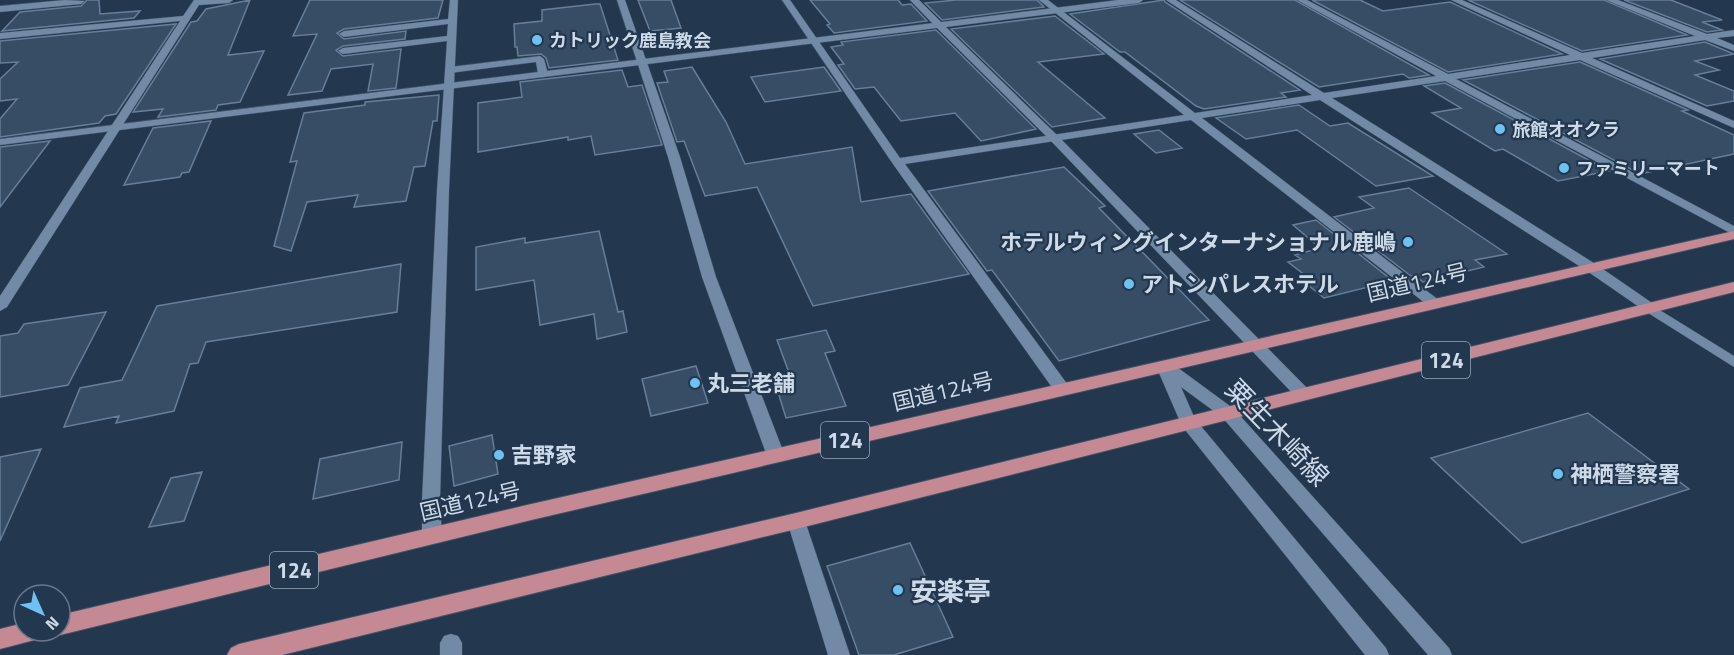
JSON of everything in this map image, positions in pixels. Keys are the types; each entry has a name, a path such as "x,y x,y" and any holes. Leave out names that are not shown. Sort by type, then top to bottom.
{"highway":[{"name":"国道124号","path":"72,622 432,536 1734,235"},
{"name":"124","path":"239,655 796,521 1734,286"}],"street":[{"path":"0,307 197,2 229,0"},
{"path":"432,536 431,500 443,190 454,0"},
{"path":"621,0 674,157 709,277 776,456"},
{"path":"786,0 897,162 1062,390"},
{"path":"914,0 1054,138 1304,395"},
{"path":"1043,0 1435,304"},
{"path":"0,142 115,128 450,78 543,74 1138,0"},
{"path":"1170,0 1592,268 1650,308"},
{"path":"1301,0 1734,231"},
{"path":"1455,0 1734,125"},
{"path":"1610,0 1734,48"},
{"path":"0,9 81,1"},
{"path":"0,36 186,18"},
{"path":"344,34 453,21"},
{"path":"897,162 1734,33"},
{"path":"343,51 452,38"},
{"path":"1164,366 1188,422 1378,655"},
{"name":"粟生木崎線","path":"1164,366 1228,413 1441,655"},
{"path":"796,521 839,655"}],"lane":[{"path":"450,78 540,59 543,74"},
{"path":"1650,308 1734,362"}],"building":[{"path":"87,0 99,0 100,14 140,11 134,18 2,31 20,12 81,6"},
{"path":"250,0 228,55 264,51 240,102 218,105 216,110 158,117 163,109 133,112 191,22 197,21 206,9"},
{"path":"310,0 443,0 438,18 344,29 337,33 344,39 406,31 405,39 343,46 336,50 343,56 401,49 396,88 368,91 373,64 331,69 322,91 288,95 317,34 293,36"},
{"path":"638,0 671,0 681,28 650,31"},
{"path":"810,0 898,0 902,5 911,4 927,21 834,33 827,25 830,24"},
{"path":"956,0 1037,0 1044,7 942,20 925,3"},
{"path":"1164,0 1300,90 1281,93 1286,97 1204,109 1196,106 1070,14"},
{"path":"1180,0 1295,0 1429,75 1409,78 1403,74 1319,87"},
{"path":"1312,0 1360,0 1383,11 1450,2 1562,54 1448,72"},
{"path":"1468,0 1604,0 1687,35 1582,51"},
{"path":"1624,0 1671,0 1722,20 1702,22 1722,30 1707,32"},
{"path":"600,4 618,60 549,68 546,58 541,54 518,56 517,47 515,47 514,24 542,21 542,10"},
{"path":"1055,16 1104,54 1038,62 1105,118 1052,127 951,29"},
{"path":"176,24 116,114 105,116 99,123 0,137 0,119 17,99 0,101 0,79 18,62 0,63 0,41"},
{"path":"936,30 1036,129 981,141 955,113 901,121 874,87 855,89 838,65 844,64 831,47 843,45 841,42"},
{"path":"1705,42 1734,54 1695,61 1719,70 1695,75 1734,91 1734,101 1707,106 1600,59"},
{"path":"1580,62 1688,110 1682,111 1734,135 1734,154 1640,174 1463,80"},
{"path":"692,67 726,122 745,164 852,147 861,202 911,194 969,274 813,306 757,187 705,196 684,141 677,142 657,83 668,82 664,71"},
{"path":"824,67 841,91 765,102 751,77"},
{"path":"622,70 628,87 642,85 662,145 595,155 591,136 568,140 568,137 478,152 478,103 522,97 520,82"},
{"path":"1445,83 1609,171 1558,181 1503,149 1495,151 1432,113 1461,108 1424,86"},
{"path":"439,95 437,121 433,121 425,166 414,167 406,201 354,207 358,195 307,202 291,251 274,246 297,161 290,162 304,113 365,105 365,102"},
{"path":"1299,105 1330,126 1348,123 1433,176 1376,186 1297,130 1246,139 1216,118"},
{"path":"211,121 189,172 182,173 180,177 124,185 153,128"},
{"path":"1159,130 1182,148 1156,153 1134,134"},
{"path":"50,141 0,207 0,147"},
{"path":"1064,167 1105,206 1099,208 1209,320 1059,361 992,270 987,271 928,191"},
{"name":"ホテルウィングインターナショナル鹿嶋","path":"1409,188 1507,254 1475,260 1484,267 1423,282 1414,275 1411,276 1334,217 1374,208 1359,197"},
{"path":"1316,220 1393,281 1324,298 1303,281 1310,279 1288,262 1301,259 1295,255 1320,248 1293,225"},
{"path":"599,231 618,312 623,311 627,332 597,339 594,314 540,325 534,280 476,290 476,247 525,238 525,243"},
{"path":"401,264 397,312 206,342 198,363 190,364 174,411 116,423 119,416 64,427 80,388 122,380 157,306"},
{"path":"106,312 68,385 0,397 0,336 18,333 24,324"},
{"path":"826,330 835,351 825,353 846,406 786,418 778,392 795,389 777,340"},
{"path":"696,366 708,403 651,416 642,379"},
{"name":"神栖警察署","path":"1588,413 1689,489 1522,543 1431,458"},
{"path":"492,435 498,474 454,486 449,446"},
{"path":"402,442 399,480 313,499 320,459"},
{"path":"41,449 0,541 0,457"},
{"path":"202,472 184,521 149,527 171,478"},
{"path":"910,543 953,637 894,655 859,655 827,566"}],"place":[{"name":"カトリック鹿島教会","path":"537,40"},
{"name":"旅館オオクラ","path":"1500,129"},
{"name":"ファミリーマート","path":"1564,168"},
{"name":"ホテルウィングインターナショナル鹿嶋","path":"1408,242"},
{"name":"アトンパレスホテル","path":"1129,284"},
{"name":"丸三老舗","path":"695,383"},
{"name":"吉野家","path":"499,455"},
{"name":"神栖警察署","path":"1558,474"},
{"name":"安楽亭","path":"898,590"}]}
